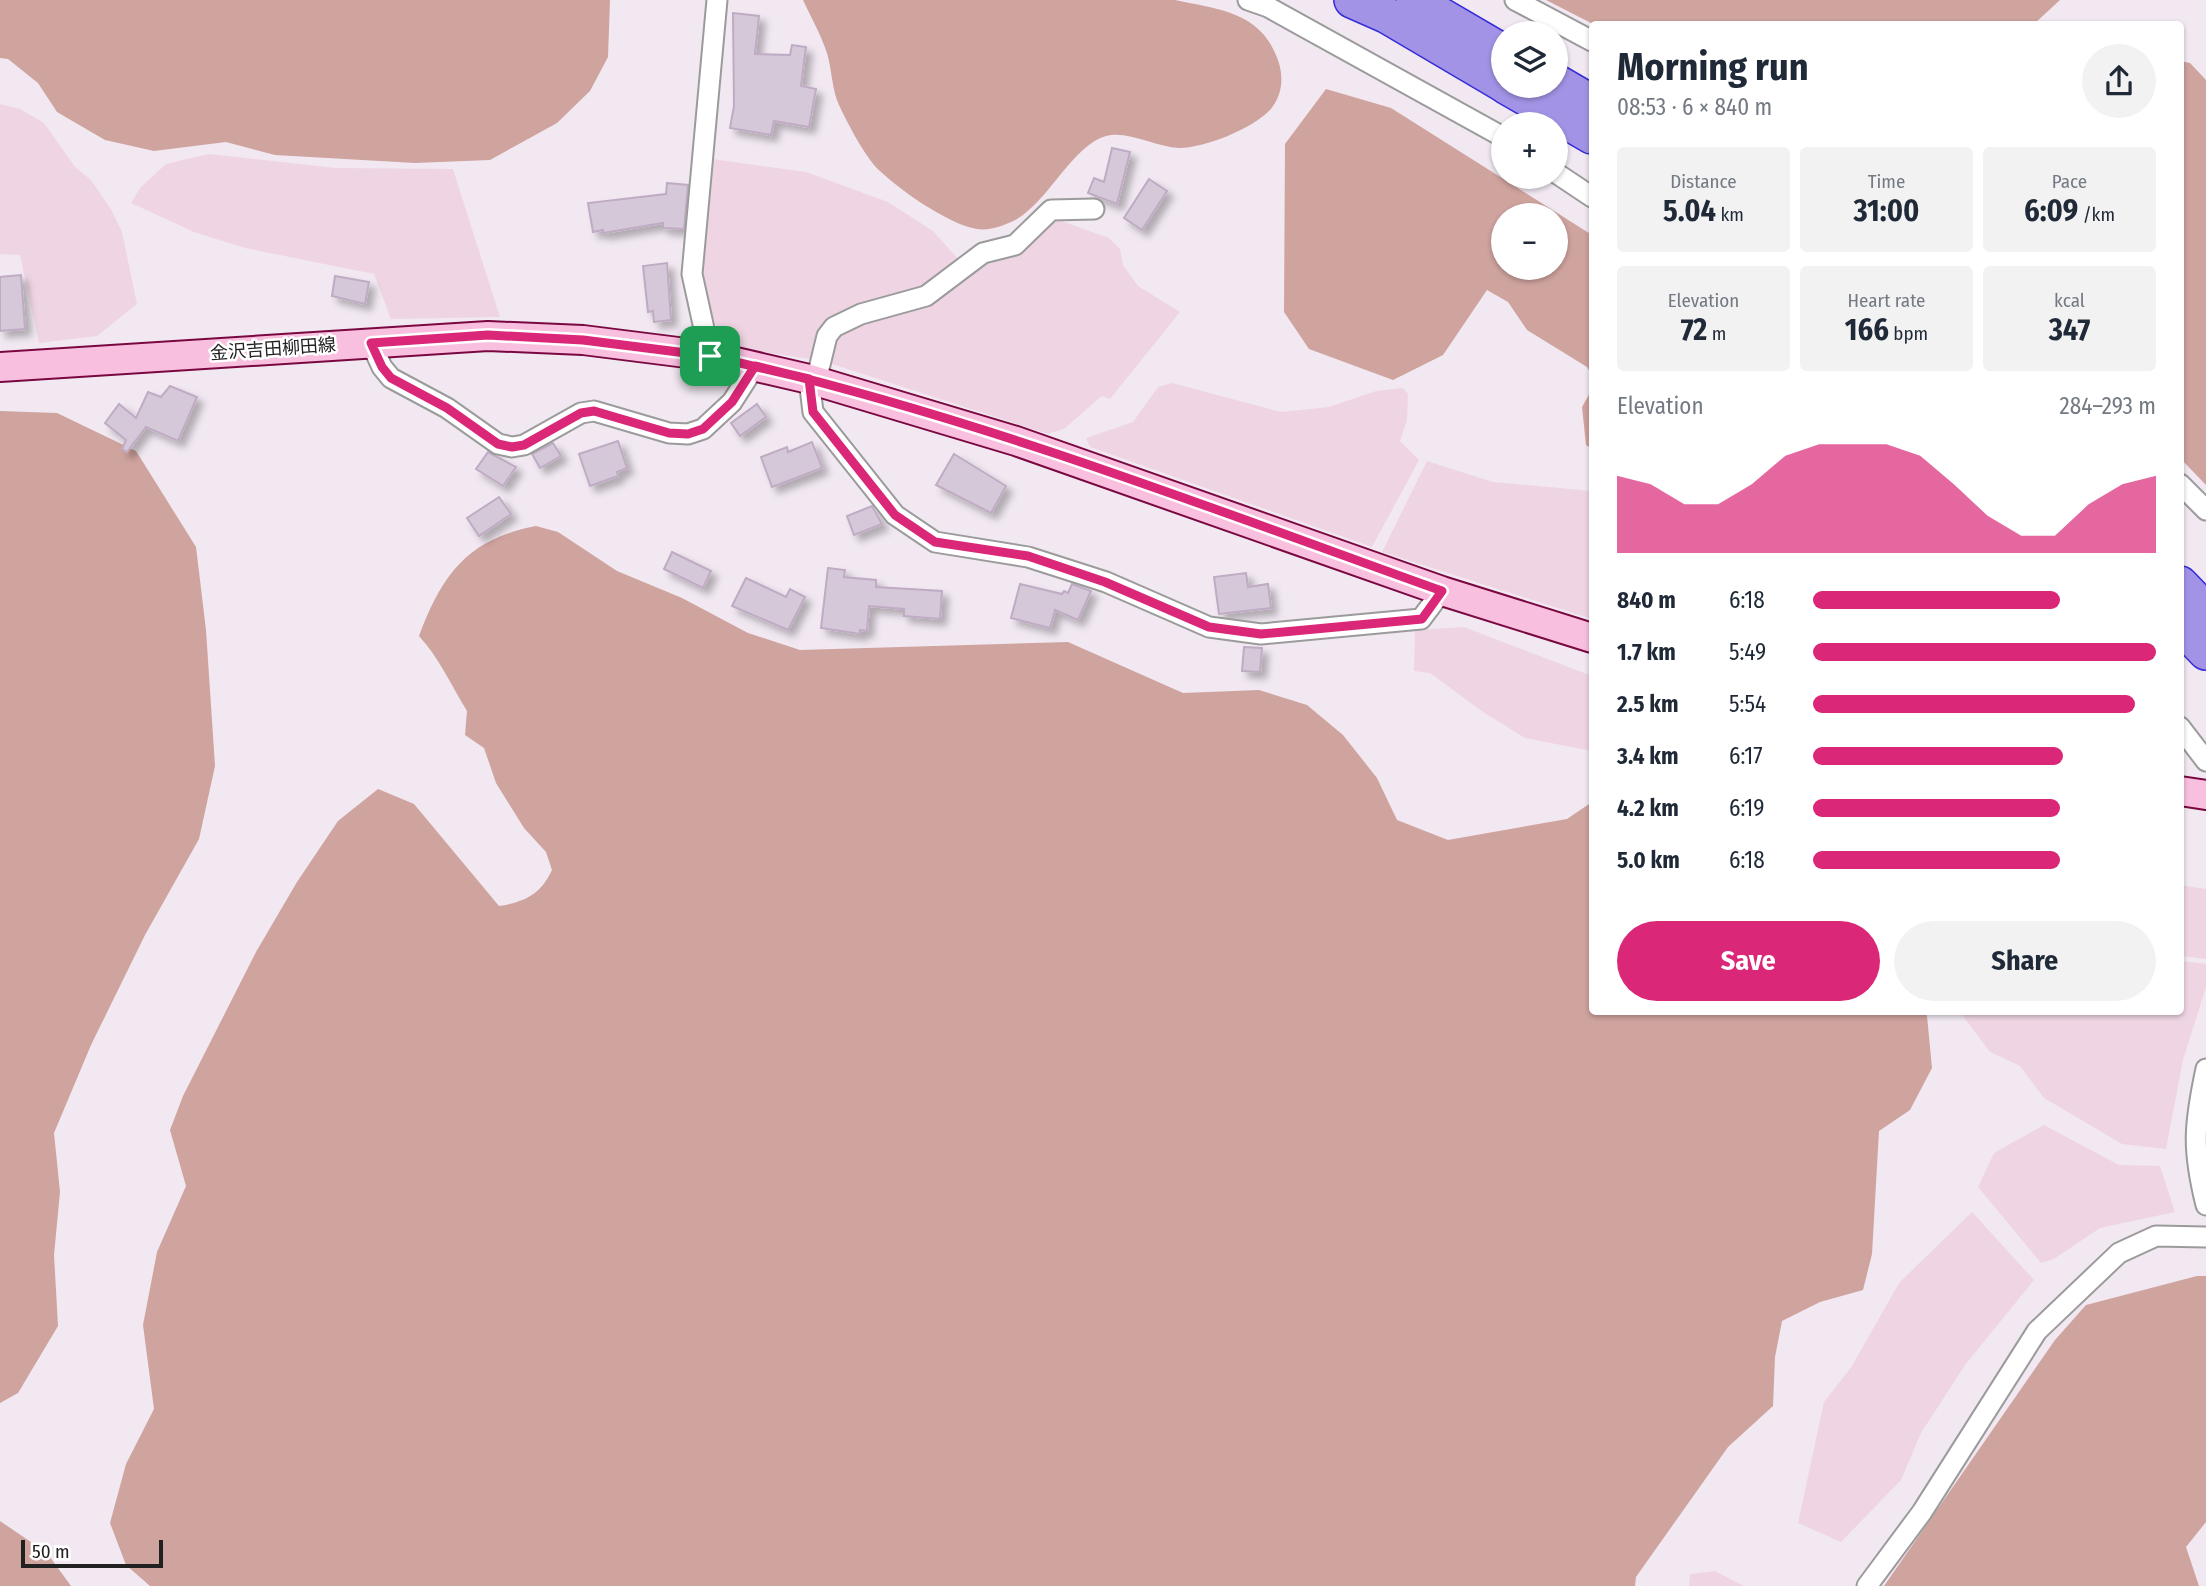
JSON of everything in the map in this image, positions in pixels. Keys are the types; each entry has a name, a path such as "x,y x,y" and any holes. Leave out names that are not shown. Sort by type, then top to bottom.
{"highway":[{"path":"1352,0 1386,15 1491,77"},
{"path":"1414,0 1491,44"},
{"path":"1568,89 1589,101"},
{"path":"1527,98 1589,134"},
{"path":"2184,588 2206,611"},
{"path":"2184,629 2206,652"}],"main road":[{"name":"金沢吉田柳田線","path":"0,367 488,335 583,340 710,356 812,380 1016,441 1442,591 1589,637"},
{"path":"2184,792 2206,795"}],"street":[{"path":"710,356 692,274 717,0"},
{"path":"1248,0 1280,13 1491,130"},
{"path":"1515,0 1589,39"},
{"path":"1568,181 1589,195"},
{"path":"1094,209 1051,210 1015,245 1008,249 983,253 926,296 861,314 834,327 827,336 812,380 813,412 895,515 935,542 1028,556 1105,582 1209,627 1261,634 1422,619 1442,591"},
{"path":"371,343 382,367 391,378 447,408 498,444 512,447 524,445 581,413 594,411 669,433 688,434 703,429 732,402 755,366"},
{"path":"2184,488 2206,510"},
{"path":"2184,732 2206,761"},
{"path":"2206,1069 2194,1126 2198,1173 2206,1205"},
{"path":"1867,1586 1922,1512 2038,1331 2119,1253 2156,1236 2206,1237"}],"shaded area":[{"path":"0,0 610,0 608,57 590,91 557,123 490,160 415,163 275,155 226,142 154,151 105,140 57,112 38,83 8,59 0,58"},
{"path":"803,0 1175,0 1234,14 1258,29 1268,40 1279,62 1280,90 1275,104 1252,124 1201,145 1179,148 1123,135 1106,136 1082,150 1040,199 1017,219 998,227 977,229 937,213 894,183 869,159 839,105 827,53"},
{"path":"1546,0 2060,0 2037,21 1589,22"},
{"path":"2184,62 2190,63 2206,80 2206,485 2184,462"},
{"path":"1326,89 1391,108 1491,171 1491,189 1519,189 1541,203 1491,203 1491,280 1568,280 1568,220 1589,233 1589,370 1527,330 1508,302 1487,290 1443,355 1393,380 1309,349 1284,312 1285,144"},
{"path":"0,104 20,109 44,123 75,167 91,180 112,211 122,232 137,304 97,336 39,343 20,255 0,254"},
{"path":"209,154 336,168 453,169 500,317 391,319 374,274 245,248 194,232 131,203 140,188 166,164"},
{"path":"712,159 806,172 888,202 933,231 960,261 934,282 910,294 824,326 810,359 724,346 699,280"},
{"path":"1050,217 1109,238 1120,249 1123,265 1138,286 1180,312 1110,399 1102,396 1064,429 1048,434 829,363 834,347 844,331 984,263 1015,254"},
{"path":"1172,383 1281,412 1329,407 1376,391 1403,388 1408,394 1407,420 1400,441 1419,460 1372,547 1090,447 1086,438 1133,422 1158,387"},
{"path":"1589,394 1589,447 1586,445 1582,407"},
{"path":"0,411 57,413 136,451 196,547 206,630 215,766 199,839 145,935 91,1045 54,1133 60,1192 54,1255 58,1326 18,1393 0,1403"},
{"path":"1427,461 1493,482 1589,491 1589,618 1382,552"},
{"path":"536,526 558,532 617,571 682,598 748,633 800,650 1068,642 1183,693 1259,690 1307,705 1343,735 1377,778 1397,820 1448,840 1567,819 1589,804 1589,1015 1927,1016 1932,1068 1910,1110 1879,1131 1872,1254 1863,1290 1820,1302 1782,1321 1775,1357 1773,1406 1728,1447 1636,1577 1635,1586 150,1586 126,1565 110,1523 126,1464 154,1409 143,1325 157,1252 186,1186 170,1130 183,1096 256,952 297,882 338,821 378,789 414,804 499,906 531,896 543,885 552,870 546,852 524,828 496,783 484,748 465,735 467,711 439,663 419,636 437,594 448,577 475,550 512,532"},
{"path":"1464,627 1589,675 1589,750 1525,738 1483,712 1430,673 1414,671 1415,630"},
{"path":"2184,886 2206,889 2206,959 2184,956"},
{"path":"2184,961 2206,964 2206,987 2183,1060 2166,1149 2122,1144 2044,1098 2020,1066 1990,1052 1962,1015 2184,1015"},
{"path":"2044,1125 2119,1165 2160,1166 2175,1212 2100,1228 2054,1259 2041,1263 1978,1187 1994,1153"},
{"path":"1972,1212 2034,1280 1965,1365 1921,1433 1901,1480 1841,1542 1798,1523 1824,1402 1852,1366 1899,1283"},
{"path":"2197,1276 2206,1276 2206,1522 2186,1547 2199,1586 1884,1586 2055,1340 2086,1305"},
{"path":"0,1521 47,1553 71,1586 0,1586"},
{"path":"1715,1571 1744,1586 1689,1586 1690,1574"}],"building":[{"path":"733,13 759,16 755,54 790,55 792,45 806,47 801,86 816,89 809,127 774,121 771,135 730,128 734,106"},
{"path":"1112,148 1130,152 1117,204 1088,193 1094,178 1104,182"},
{"path":"1149,179 1167,191 1142,230 1124,218"},
{"path":"667,183 688,185 684,229 663,228 663,223 603,233 603,230 593,232 588,203 666,194"},
{"path":"667,263 671,320 654,322 653,311 648,312 643,266"},
{"path":"21,275 25,329 0,331 0,277"},
{"path":"335,276 369,282 365,304 332,296"},
{"path":"170,386 197,397 178,441 146,427 127,452 122,449 126,440 105,423 119,404 136,418 148,392 161,397"},
{"path":"757,404 766,417 740,436 731,423"},
{"path":"618,441 627,468 617,472 618,476 590,486 579,454"},
{"path":"812,442 822,468 772,487 761,457 787,447 788,452"},
{"path":"553,443 561,456 540,468 532,454"},
{"path":"488,452 516,467 503,486 476,469"},
{"path":"954,454 1006,486 991,513 936,485"},
{"path":"499,497 511,514 479,536 467,518"},
{"path":"872,506 882,524 854,535 847,516"},
{"path":"672,552 711,571 703,588 664,569"},
{"path":"828,568 845,570 844,577 876,580 876,587 942,591 940,619 904,616 904,609 869,606 867,631 860,630 860,634 821,628"},
{"path":"1246,573 1248,587 1268,584 1271,608 1219,614 1214,577"},
{"path":"746,578 786,597 790,589 805,597 788,630 732,606"},
{"path":"1020,584 1062,594 1064,591 1068,593 1072,584 1091,591 1078,620 1055,610 1050,628 1011,618"},
{"path":"1244,647 1262,648 1260,672 1242,671"}],"route":[{"path":"710,356 583,340 488,335 371,343 382,367 391,378 447,408 498,444 512,447 524,445 581,413 594,411 669,433 688,434 703,429 732,402 755,366 809,379 1016,441 1442,591 1422,619 1261,634 1209,627 1105,582 1028,556 935,542 895,515 813,412 809,379 755,366 710,356"}]}
